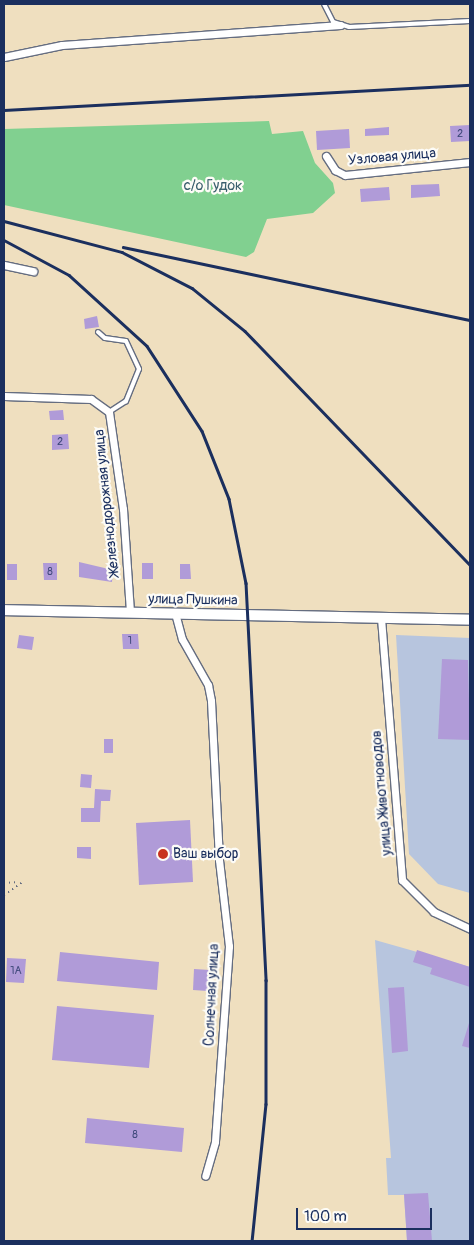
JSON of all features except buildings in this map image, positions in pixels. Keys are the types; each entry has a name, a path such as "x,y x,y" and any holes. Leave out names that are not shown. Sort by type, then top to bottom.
{"main road":[{"name":"улица Пушкина","path":"4,610 470,620"}],"street":[{"path":"4,57 72,44 340,25"},
{"name":"Узловая улица","path":"326,156 335,170 345,175 470,162"},
{"path":"470,162 470,168"},
{"path":"4,265 33,271"},
{"name":"Железнодорожная улица","path":"4,396 91,399 109,412 123,509 130,612"},
{"name":"Солнечная улица","path":"176,613 182,639 208,685 211,701 218,860 229,946 215,1142 205,1176"},
{"name":"улица Животноводов","path":"381,618 402,880 434,912 470,929"}],"lane":[{"path":"324,4 329,17 340,25 470,21"},
{"path":"98,332 104,338 126,341 139,369 126,401 109,412"}],"path":[{"path":"4,884 24,881 4,895"}],"shaded area":[{"path":"396,635 470,638 470,893 438,884 409,854"},
{"path":"375,940 470,967 470,1241 407,1241 404,1195 388,1195 386,1158 391,1158"}],"green space":[{"name":"с/о Гудок","path":"269,121 272,134 303,131 315,163 333,183 335,193 313,213 267,219 254,252 246,257 4,205 4,129"}],"railway":[{"path":"4,110 470,85"},
{"path":"4,221 122,252 192,288 245,331 470,565"},
{"path":"4,240 69,275 147,346 202,431 229,499 246,583 266,980 266,1104 252,1241"},
{"path":"123,247 470,320"}],"place":[{"name":"Ваш выбор","path":"163,854"}]}
